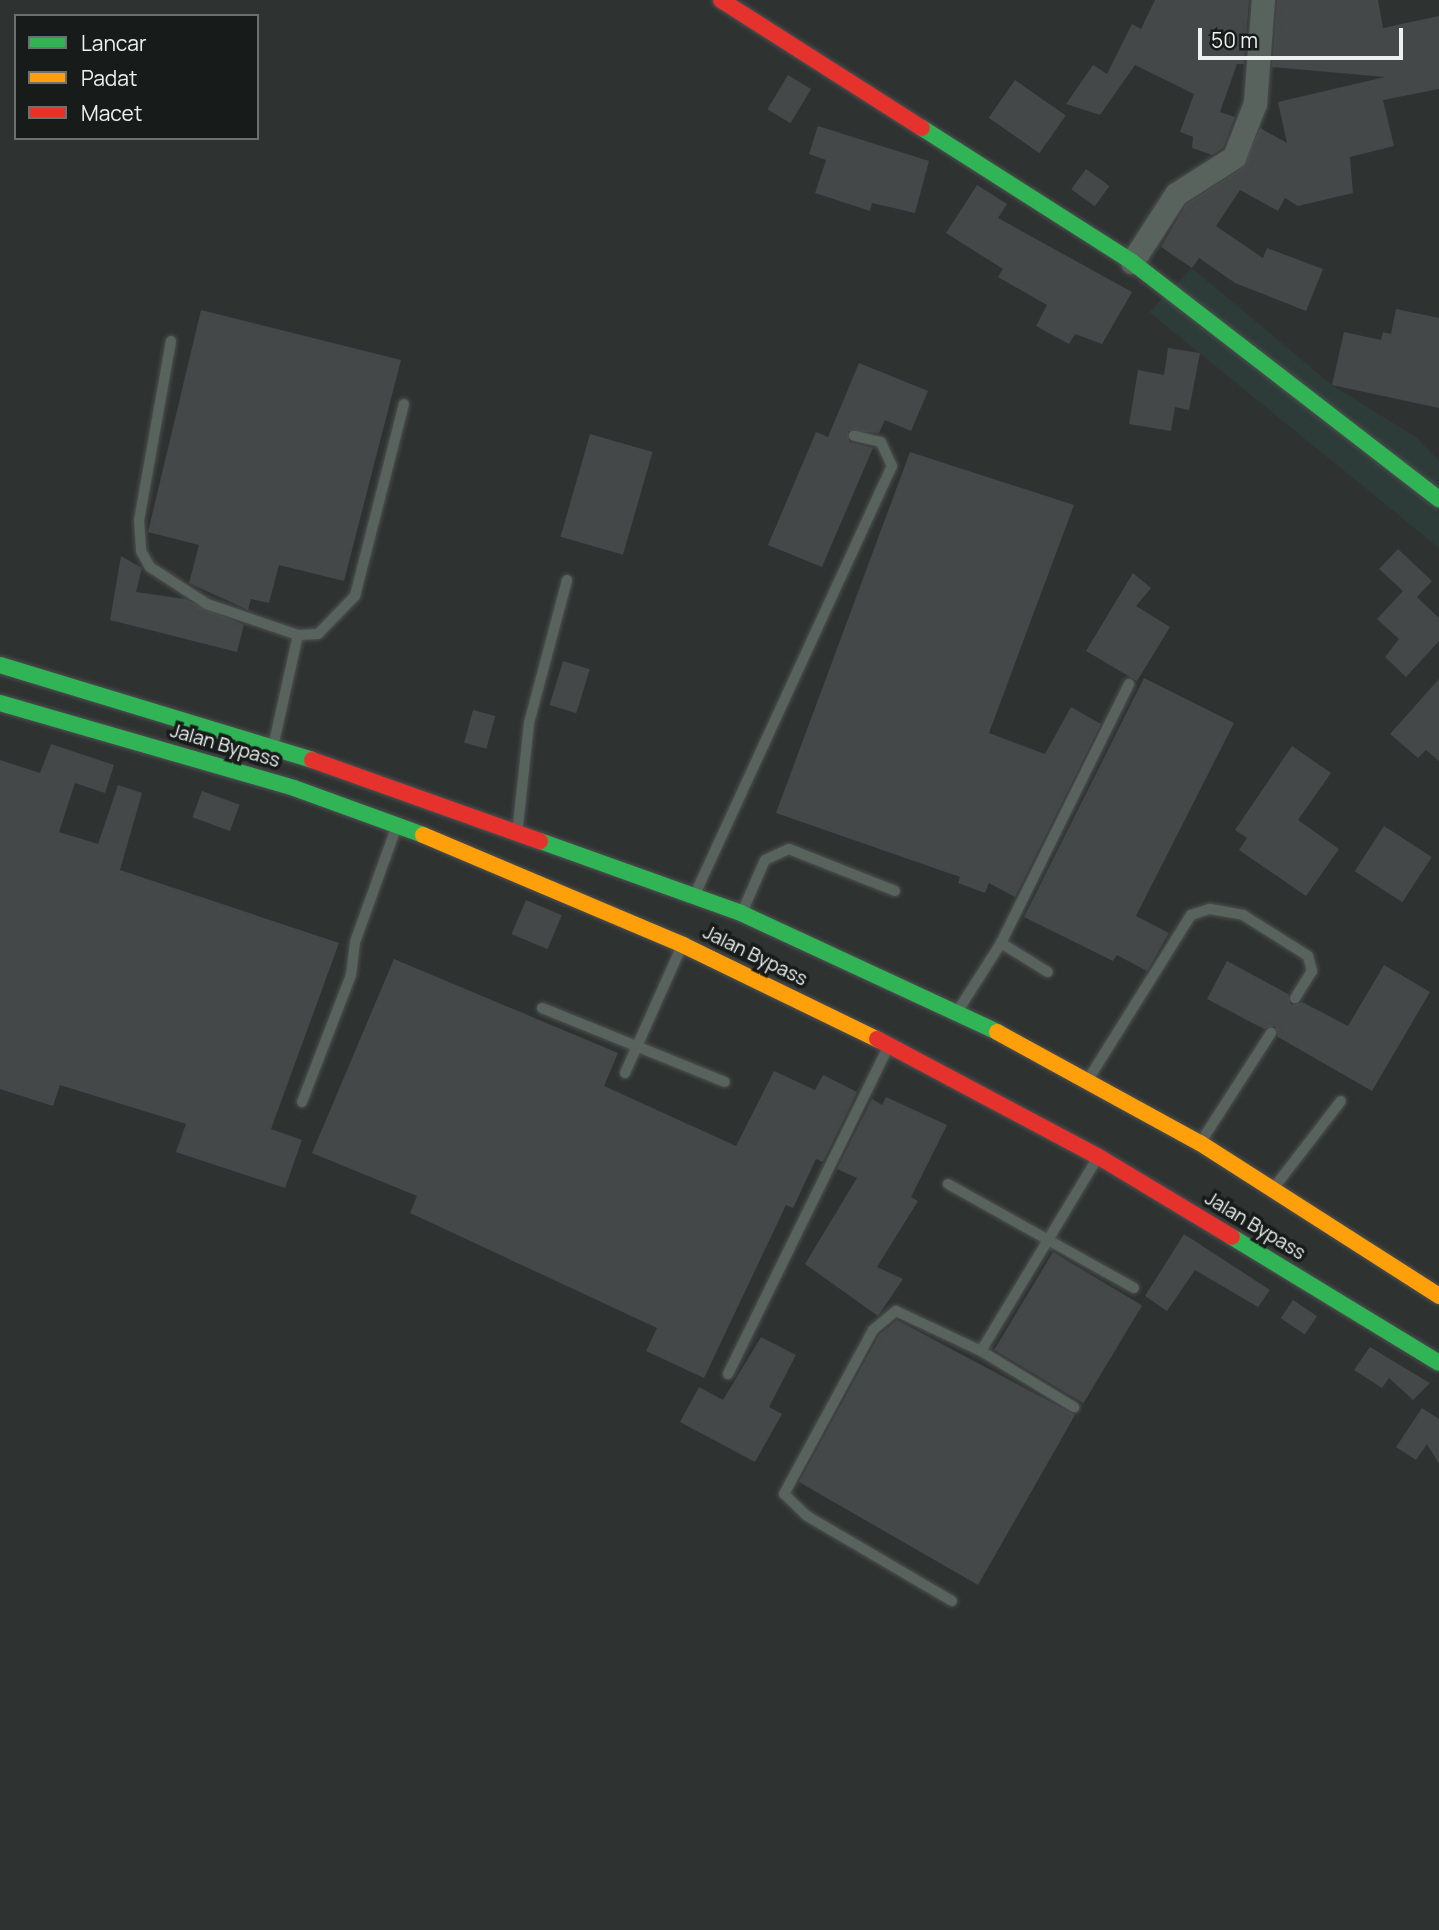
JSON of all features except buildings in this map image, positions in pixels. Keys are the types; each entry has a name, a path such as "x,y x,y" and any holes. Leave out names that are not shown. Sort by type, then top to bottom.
{"main road":[{"path":"722,0 1132,262 1439,499"},
{"name":"Jalan Bypass","path":"0,665 273,748 516,835 695,894 741,914 958,1011 1200,1143 1439,1296"},
{"name":"Jalan Bypass","path":"0,703 294,788 397,825 683,945 890,1045 1099,1157 1439,1363"}],"street":[{"path":"1132,262 1176,194 1234,157 1255,103 1263,0"}],"lane":[{"path":"171,341 139,520 141,551 150,567 207,604 298,635 318,634 355,596 404,404"},
{"path":"695,894 892,466 881,442 854,436"},
{"path":"516,835 529,723 567,580"},
{"path":"273,748 298,635"},
{"path":"958,1011 1001,943 1129,684"},
{"path":"302,1102 351,975 355,942 397,825"},
{"path":"741,914 765,860 777,850 810,856 895,891"},
{"path":"1086,1083 1191,915 1210,909 1243,915 1308,956 1312,971 1295,998"},
{"path":"1001,943 1048,972"},
{"path":"625,1073 683,945"},
{"path":"542,1008 637,1044 725,1082"},
{"path":"600,1045 605,1032"},
{"path":"1200,1143 1271,1033"},
{"path":"727,1374 890,1045"},
{"path":"1273,1190 1341,1101"},
{"path":"981,1351 1046,1238 1099,1157"},
{"path":"948,1184 1134,1288"},
{"path":"952,1601 807,1516 786,1500 784,1487 883,1316 896,1311 981,1351 1074,1407"}],"shaded area":[{"path":"1192,268 1332,385 1417,438 1439,461 1439,548 1149,312"}],"traffic: fast":[{"path":"922,128 1132,262 1439,499"},
{"path":"0,665 312,760"},
{"path":"0,703 294,788 423,835"},
{"path":"540,841 741,913 997,1032"},
{"path":"1232,1237 1439,1363"}],"traffic: slow":[{"path":"423,835 683,945 877,1039"},
{"path":"997,1032 1200,1143 1439,1296"}],"traffic: jam":[{"path":"721,0 922,128"},
{"path":"312,760 540,841"},
{"path":"877,1039 1099,1157 1232,1237"}]}
